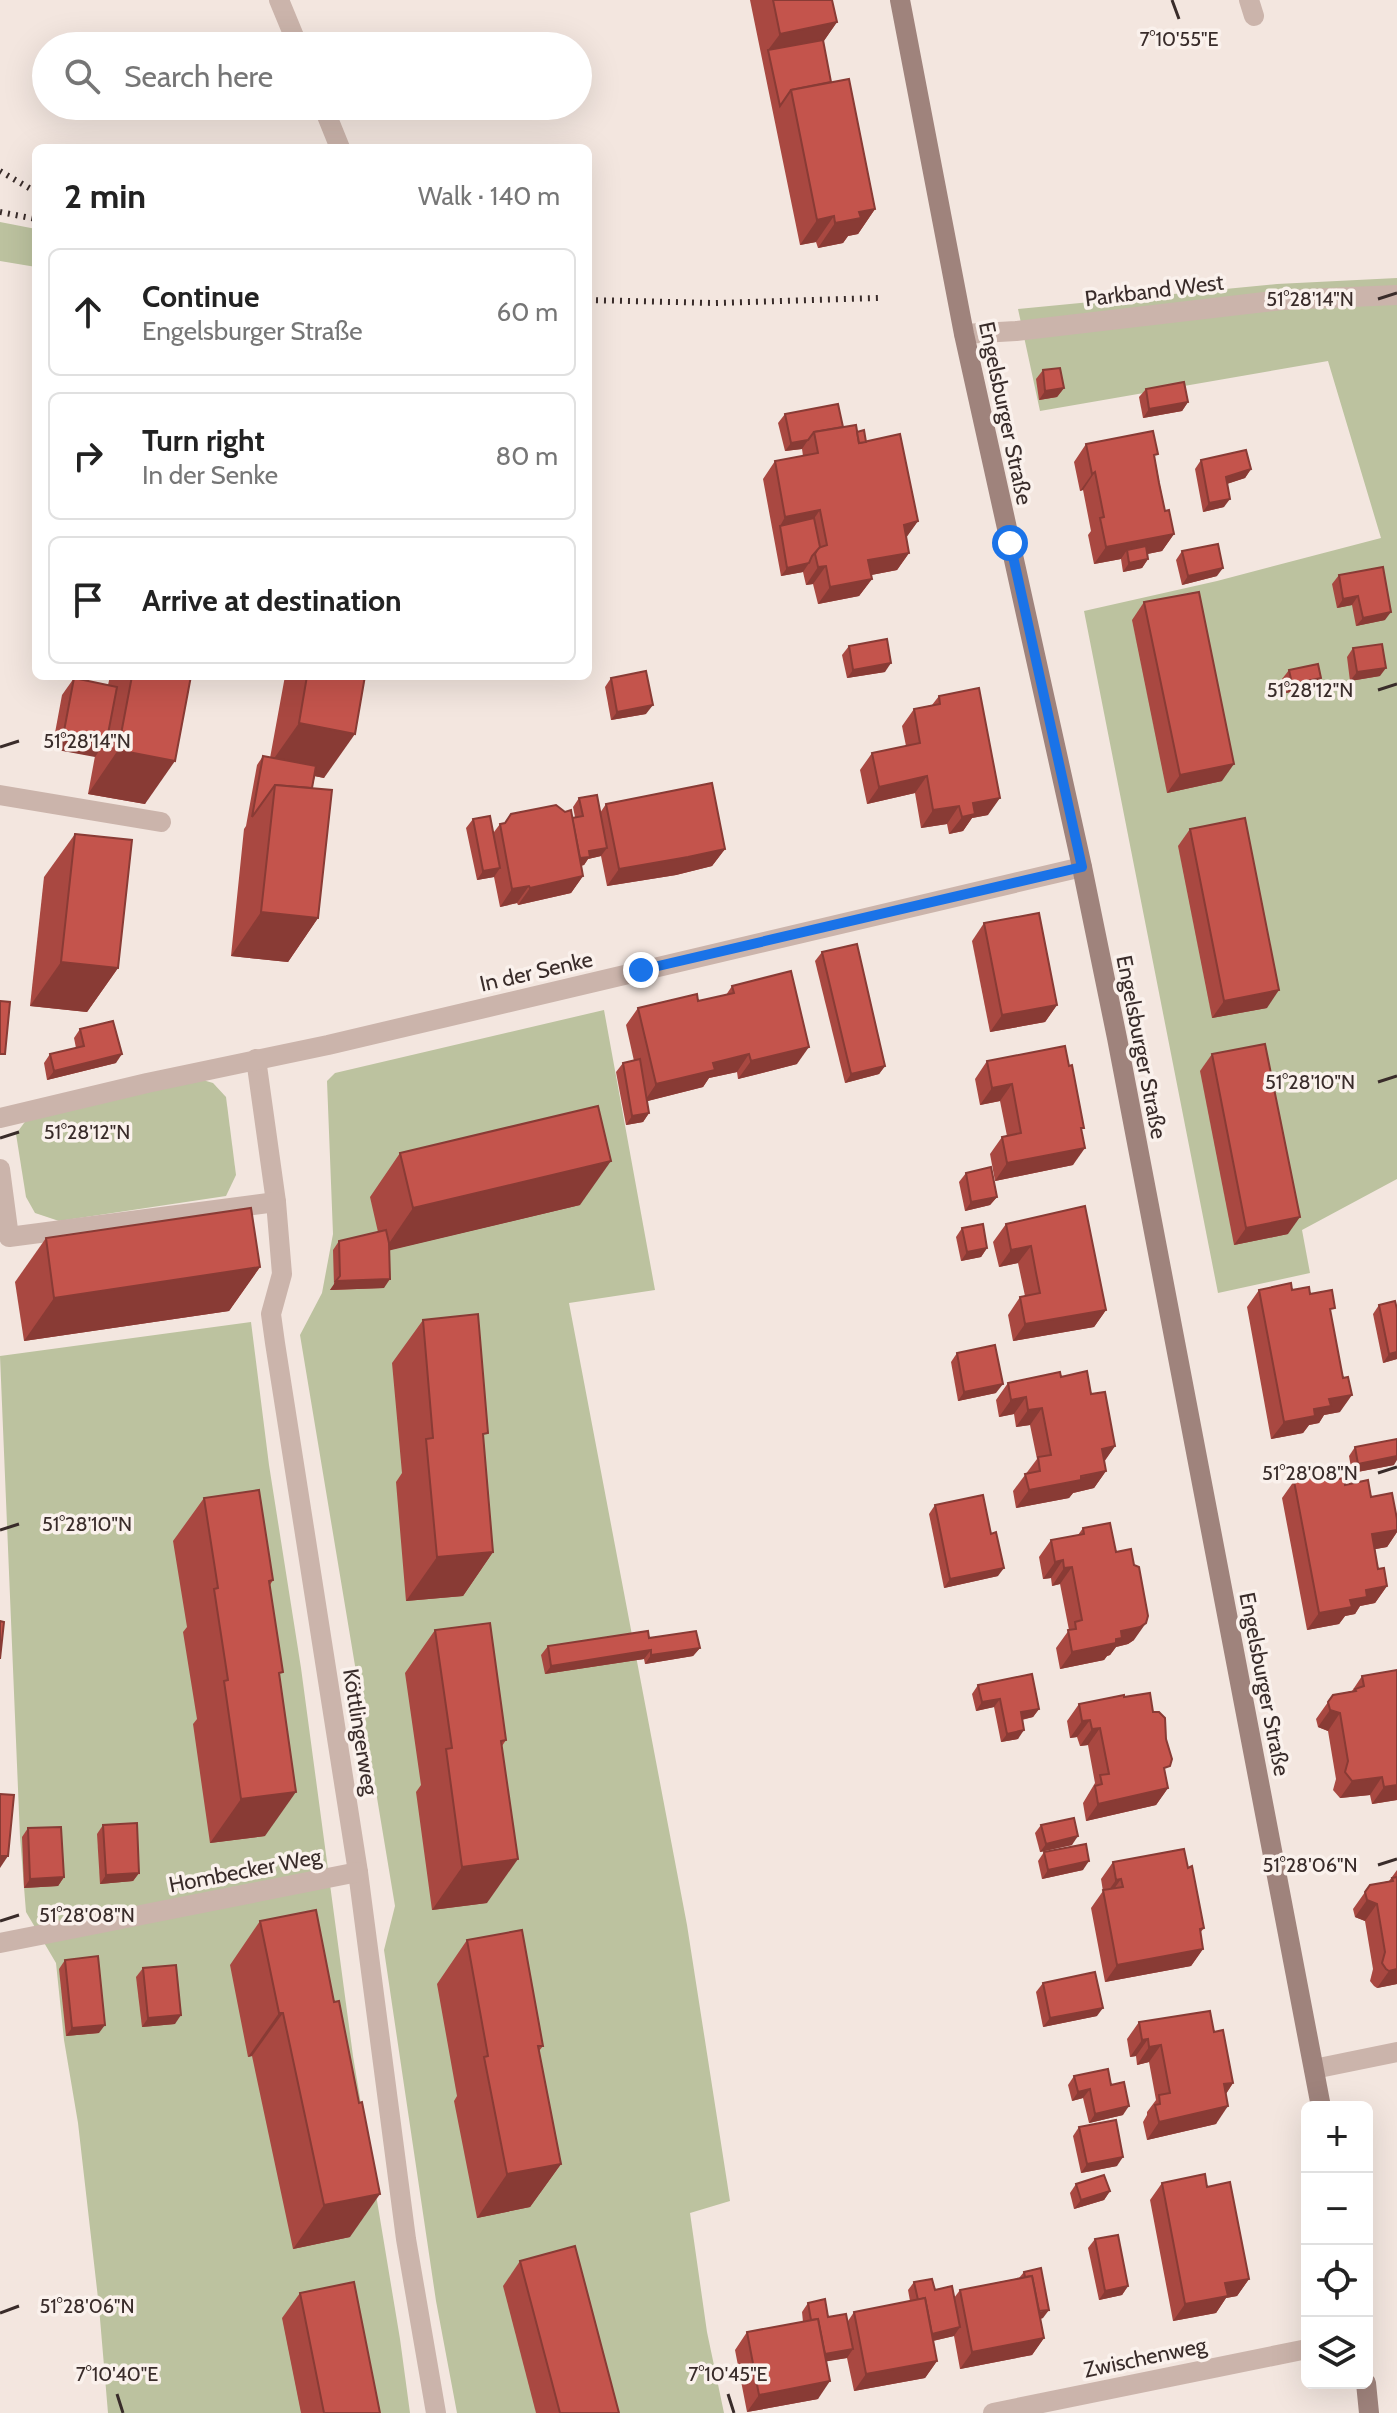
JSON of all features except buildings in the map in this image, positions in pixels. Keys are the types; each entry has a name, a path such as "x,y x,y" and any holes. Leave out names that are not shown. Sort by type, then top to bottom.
{"street":[{"path":"279,0 292,32"},
{"name":"Engelsburger Straße","path":"900,0 964,334 1082,867 1320,2101"},
{"path":"329,120 338,144"},
{"name":"Parkband West","path":"964,334 1016,331 1282,300 1397,295"},
{"path":"0,795 161,822"},
{"name":"In der Senke","path":"0,1118 328,1045 1082,867"},
{"name":"Köttlingerweg","path":"256,1059 276,1202 282,1274 271,1314 358,1872 404,2224 436,2413"},
{"path":"0,1169 9,1237 276,1202"},
{"name":"Hombecker Weg","path":"0,1943 358,1872"},
{"path":"1314,2069 1397,2052"},
{"name":"Zwischenweg","path":"993,2413 1301,2350"},
{"path":"1367,2389 1369,2413"}],"green space":[{"path":"0,222 32,228 32,266 0,261"},
{"path":"1397,278 1397,1179 1302,1230 1310,1273 1218,1293 1084,611 1217,581 1381,538 1328,361 1040,411 1018,309 1277,284"},
{"path":"604,1010 655,1290 569,1303 687,1925 730,2201 690,2213 707,2332 724,2413 457,2413 436,2301 384,1950 395,1906 300,1335 322,1293 333,1234 327,1081 335,1073"},
{"path":"196,1078 213,1083 226,1097 236,1175 226,1196 59,1221 35,1213 26,1197 16,1134 27,1119"},
{"path":"251,1322 353,2056 410,2413 108,2413 78,2123 64,2040 56,1963 26,1912 20,1837 0,1356"}],"railway":[{"path":"0,171 32,190"},
{"path":"0,212 32,218"},
{"path":"592,300 715,303 878,298"}],"route":[{"path":"641,970 1082,867 1010,543"}]}
